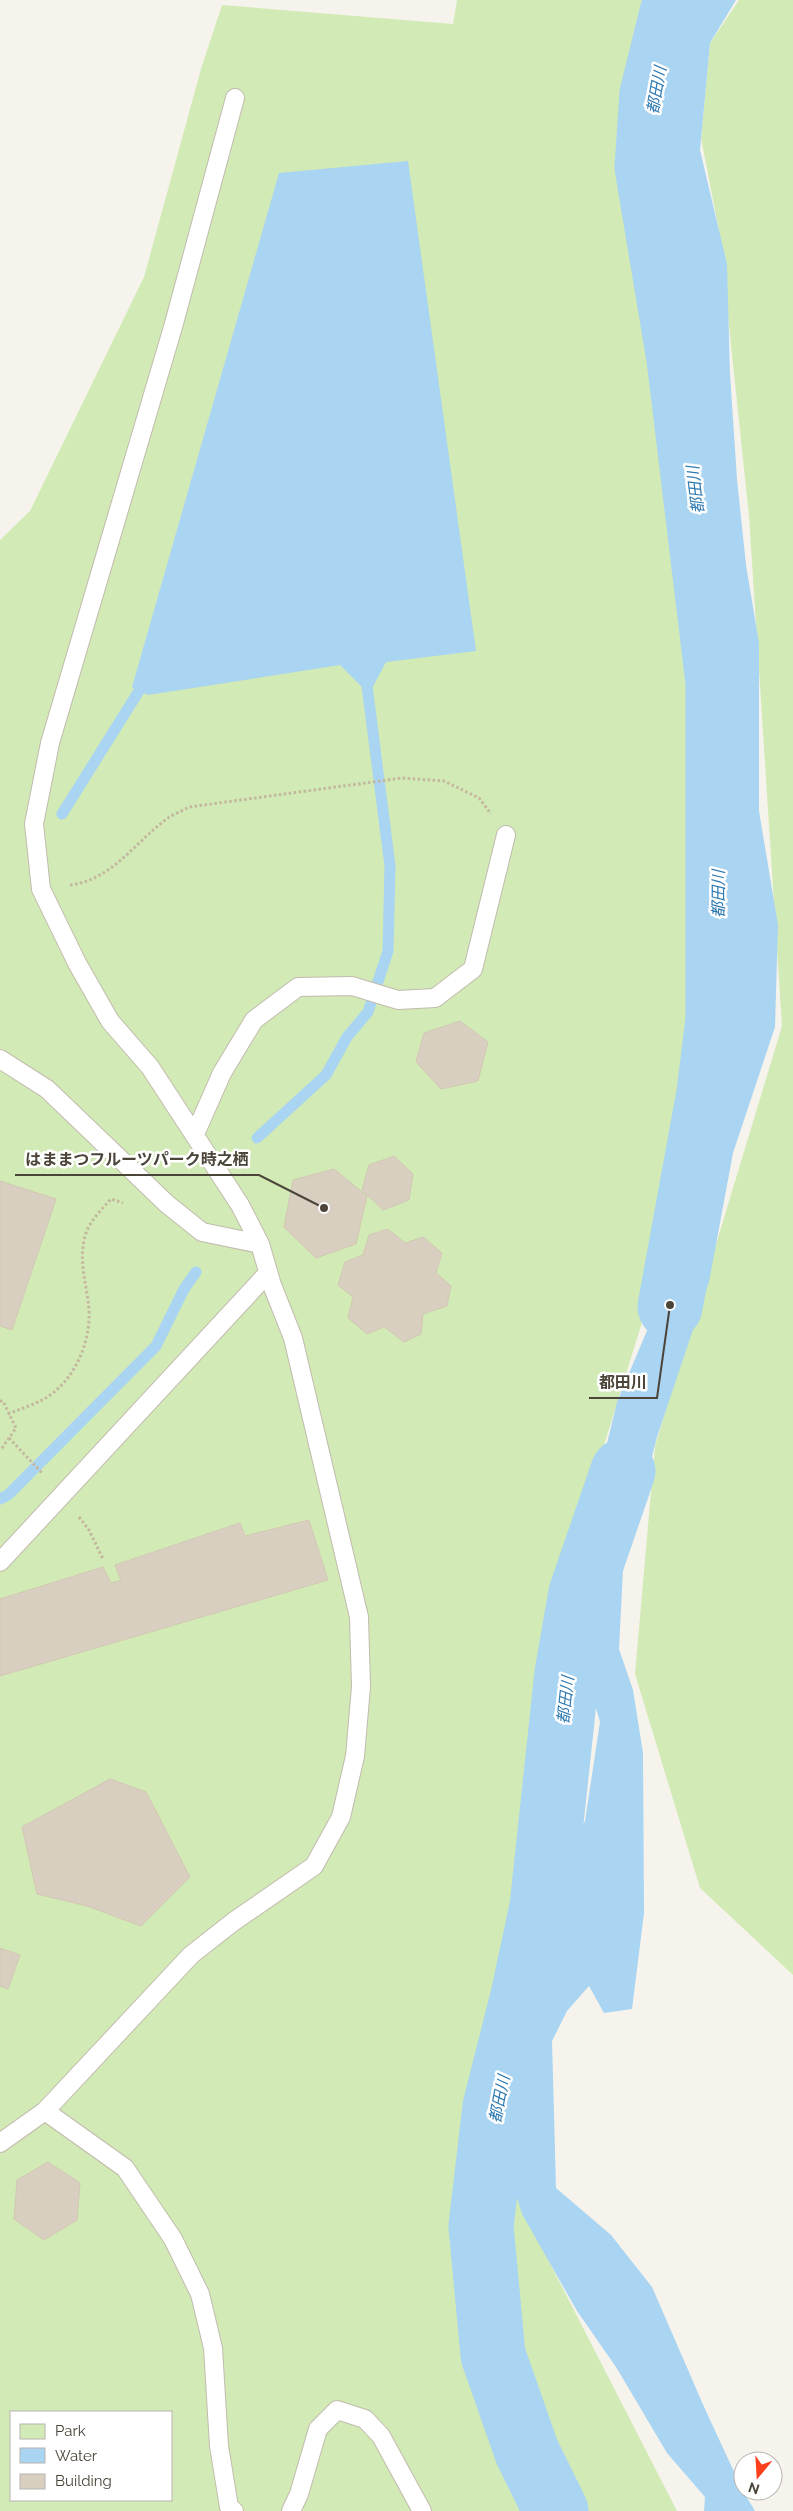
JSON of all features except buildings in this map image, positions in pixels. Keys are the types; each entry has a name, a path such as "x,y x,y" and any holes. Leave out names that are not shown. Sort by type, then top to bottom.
{"lane":[{"path":"0,2143 45,2111 191,1955 233,1922 314,1866 341,1817 355,1756 361,1686 359,1617 293,1338 268,1273 260,1244 240,1205 150,1067 110,1021 77,964 40,889 34,824 50,743 173,327 235,98"},
{"path":"195,1134 222,1073 254,1020 298,987 352,986 398,1000 434,998 473,969 506,835"},
{"path":"0,1059 47,1089 167,1204 202,1232 260,1244"},
{"path":"0,1562 268,1273"},
{"path":"45,2111 125,2168 174,2239 196,2286 213,2348 219,2446 229,2507 234,2511"},
{"path":"291,2511 299,2494 318,2429 338,2410 365,2419 381,2436 422,2511"}],"path":[{"path":"40,889 84,884 106,873 169,817 189,808 402,778 444,781 479,798 506,835"},
{"path":"8,1414 45,1399 67,1378 84,1351 91,1322 82,1271 85,1236 95,1217 111,1199 128,1204"},
{"path":"0,1401 3,1401 16,1428 0,1448"},
{"path":"9,1438 44,1476"}],"green space":[{"path":"457,0 670,0 640,206 718,729 703,1125 596,1471 536,1881 518,2201 677,2511 0,2511 0,540 30,511 144,277 201,69 222,5 453,24"},
{"path":"739,0 793,0 793,1975 700,1888 635,1674 655,1446 782,1026 749,516 719,231 701,138 710,43"}],"water":[{"path":"706,0 736,0 710,43 700,150 727,264 730,374 737,479 746,565 759,643 759,811 778,925 775,1027 733,1153 709,1282 657,1437 623,1570 619,1649 633,1690 643,1753 644,1913 632,2009 604,2013 589,1986 567,2011 552,2041 556,2188 611,2235 652,2287 733,2469 733,2501 749,2501 755,2511 704,2511 705,2497 667,2453 616,2367 577,2311 522,2214 503,2153 511,2083 542,1983 563,1945 568,1903 570,1851 585,1821 600,1722 586,1674 599,1477 617,1402 656,1309 705,1161 736,993 747,899 746,797 736,637 713,409 694,287 666,184 670,130 683,46"},
{"path":"408,161 476,651 386,662 369,694 340,665 148,695 132,687 279,173"}],"waterway":[{"name":"都田川","path":"670,1307 709,1093 718,1019 718,682 679,359 647,167 652,94 672,13 685,0"},
{"path":"62,814 147,678"},
{"path":"257,1138 326,1075 347,1037 368,1012 388,951 390,866 366,678"},
{"path":"0,1499 8,1495 156,1346 184,1289 196,1272"},
{"name":"都田川","path":"556,2511 527,2452 493,2355 481,2226 495,2107 523,1996 542,1907 567,1673 581,1593 623,1471"}],"place":[{"name":"はままつフルーツパーク時之栖","path":"324,1208"},
{"name":"都田川","path":"670,1305"}]}
